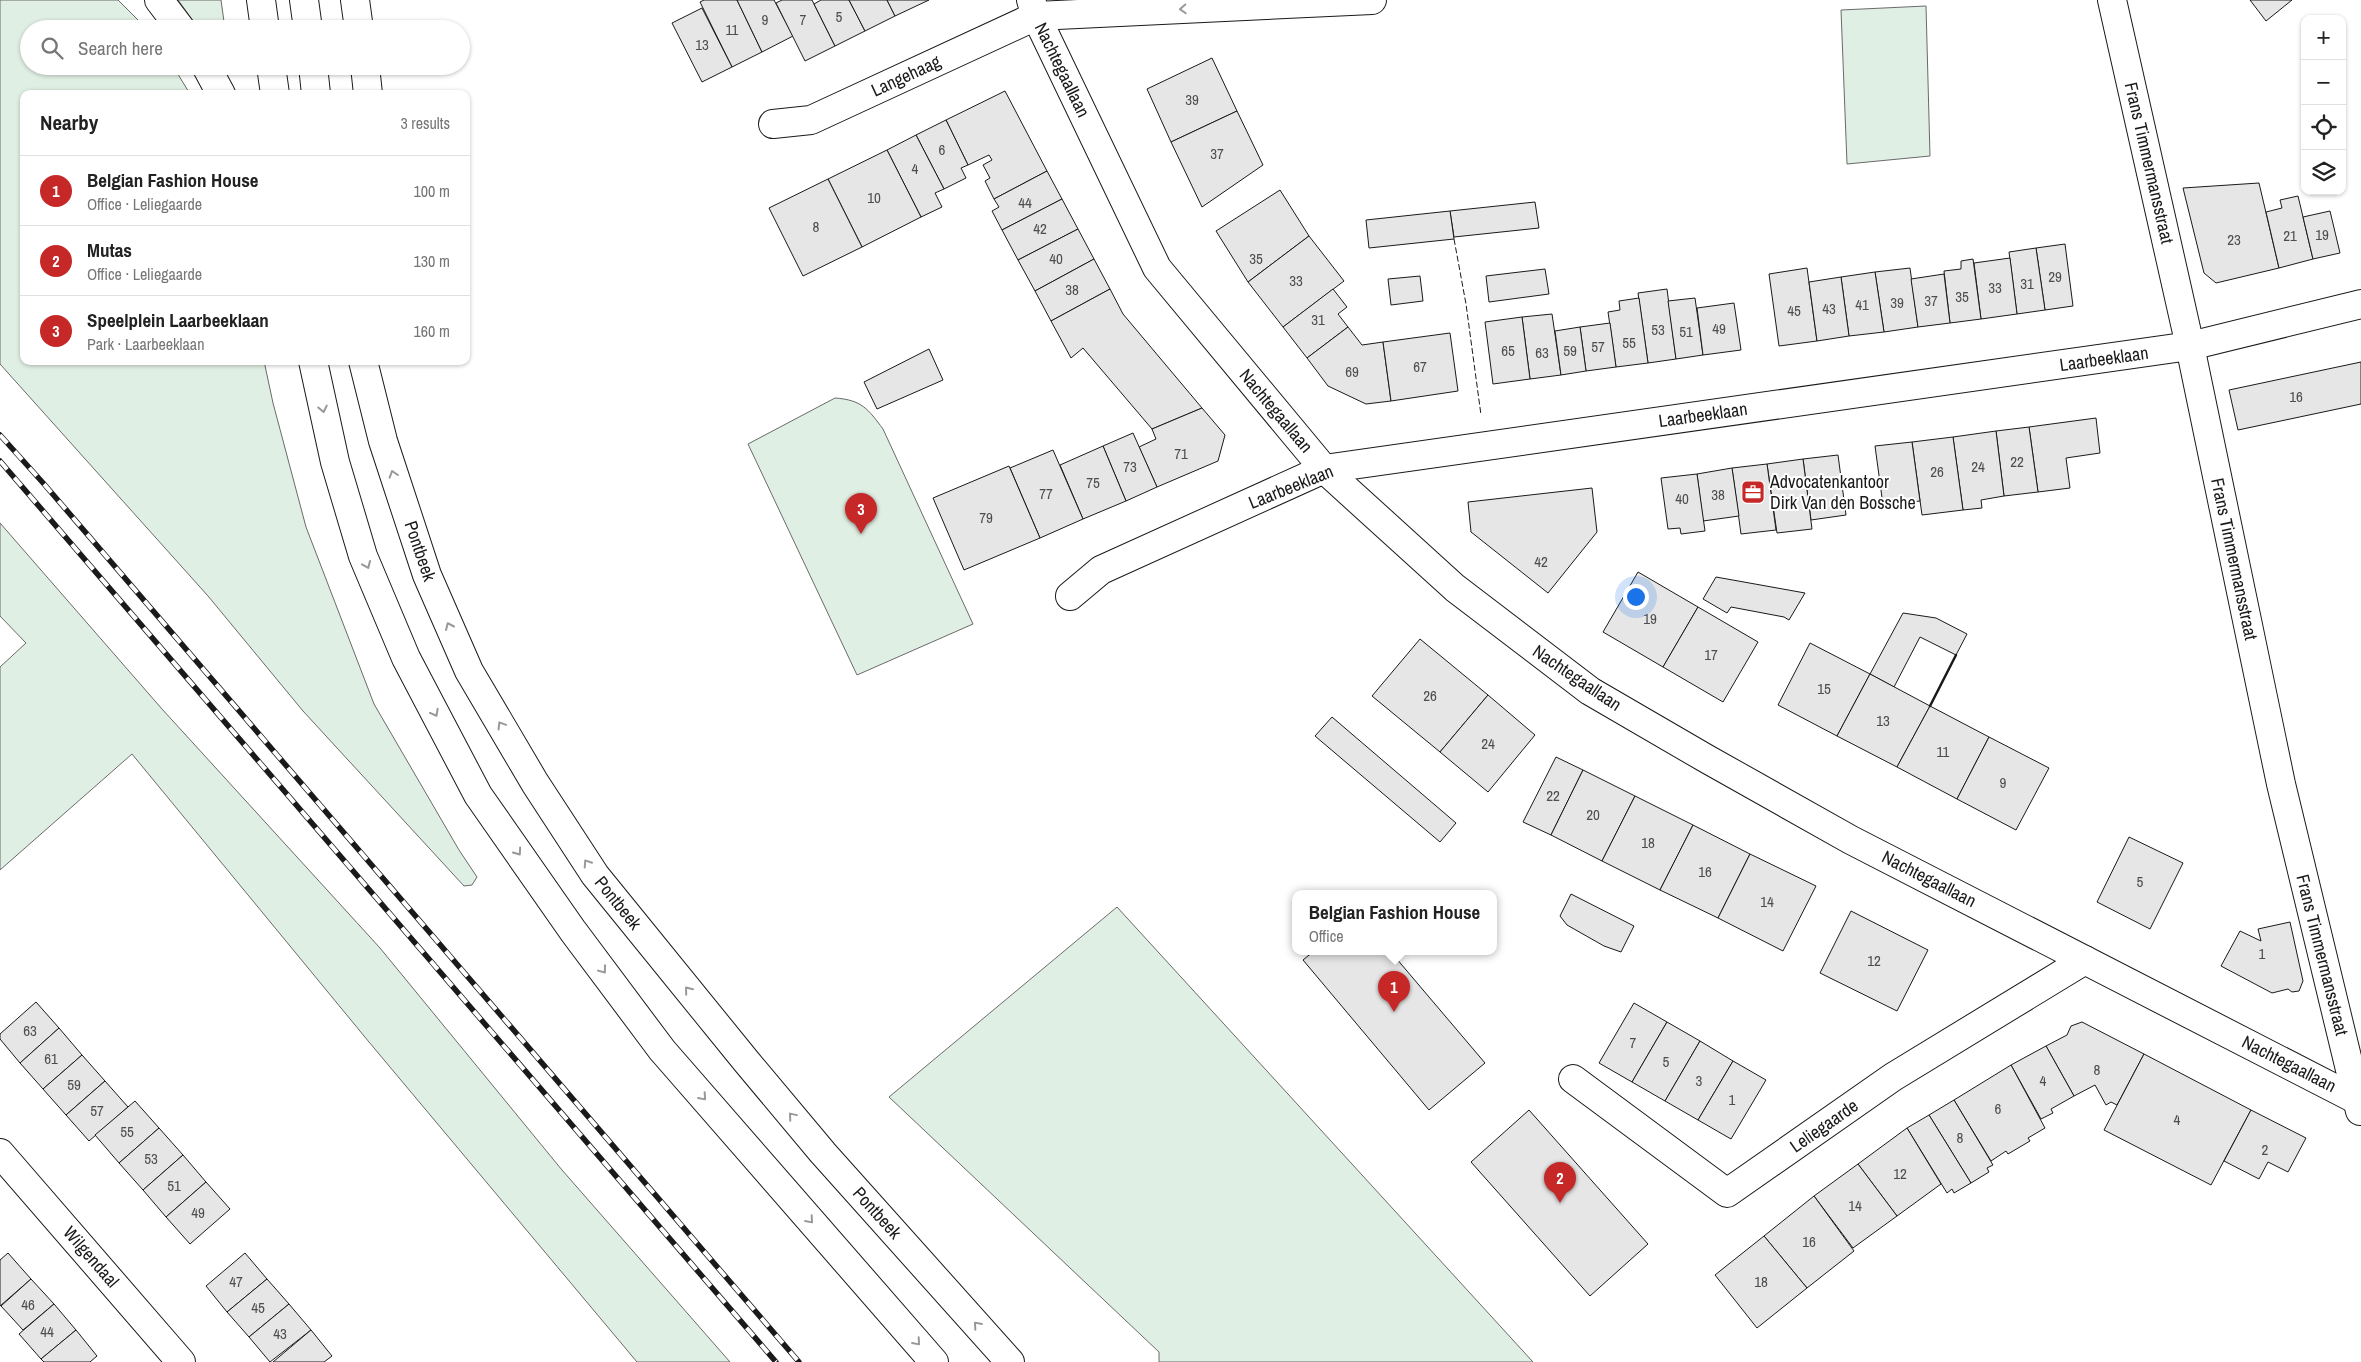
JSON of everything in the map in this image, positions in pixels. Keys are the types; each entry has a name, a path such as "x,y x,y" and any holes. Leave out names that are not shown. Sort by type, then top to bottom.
{"main road":[{"path":"159,0 174,20"},
{"path":"261,0 264,20"},
{"path":"304,0 307,20"},
{"path":"356,0 358,20"},
{"path":"1034,8 1372,0"},
{"name":"Frans Timmermansstraat","path":"2112,0 2190,346 2281,784 2360,1106"},
{"name":"Langehaag","path":"773,124 811,120 1034,8"},
{"name":"Nachtegaallaan","path":"1034,8 1156,268 1324,469 1455,588 1590,691 1851,840 2085,960 2360,1106"},
{"path":"211,75 219,90"},
{"path":"272,75 274,90"},
{"path":"314,75 316,90"},
{"path":"366,75 368,90"},
{"name":"Laarbeeklaan","path":"1070,596 1101,570 1324,469 2190,346 2361,304"},
{"path":"314,365 334,462 363,556 406,658 478,796 662,1050 934,1362"},
{"name":"Pontbeek","path":"365,365 383,441 427,575 465,662 535,783 578,850 595,875 823,1153 1010,1362"},
{"name":"Leliegaarde","path":"1573,1079 1727,1194 1893,1077 2085,960"},
{"name":"Wilgendaal","path":"0,1153 182,1362"}],"green space":[{"path":"0,0 118,0 138,20 20,20 20,75 178,75 188,90 20,90 20,365 265,365 306,527 374,704 459,850 477,877 472,885 464,886 303,711 208,596 0,364"},
{"path":"178,0 221,0 224,20 192,20"},
{"path":"1926,6 1930,156 1847,164 1841,10"},
{"path":"835,398 858,403 873,416 883,429 973,624 857,675 748,444"},
{"path":"0,523 162,709 380,948 562,1170 730,1362 637,1362 369,1042 132,754 0,870 0,667 26,643 0,616"},
{"path":"1117,907 1533,1362 1159,1362 1159,1352 889,1097"}],"building":[{"path":"704,0 737,0 762,52 732,67 700,2"},
{"path":"737,0 774,0 793,36 762,52"},
{"path":"782,0 812,0 835,46 805,61 776,3"},
{"path":"821,0 849,0 865,31 835,46 814,4"},
{"path":"849,0 887,0 895,16 865,31"},
{"path":"887,0 929,0 895,16"},
{"path":"2250,0 2292,0 2266,21"},
{"path":"702,8 732,67 702,82 672,23"},
{"path":"1212,58 1237,111 1171,142 1147,89"},
{"path":"1005,91 1047,171 994,199 985,181 990,178 983,165 992,160 989,155 968,165 946,120"},
{"path":"1237,111 1263,165 1202,207 1171,142"},
{"path":"946,120 968,165 961,168 966,178 944,189 916,135"},
{"path":"916,135 944,189 935,193 942,207 921,217 887,150"},
{"path":"887,150 921,217 862,247 828,179"},
{"path":"1047,171 1062,199 1002,230 992,211 999,207 994,199"},
{"path":"828,179 862,247 803,276 769,208"},
{"path":"2259,183 2279,268 2216,283 2204,273 2183,188"},
{"path":"1280,190 1309,236 1248,282 1216,231"},
{"path":"2298,196 2313,259 2279,268 2266,212 2282,208 2280,200"},
{"path":"1062,199 1078,229 1018,260 1002,230"},
{"path":"1535,202 1539,228 1454,237 1450,211"},
{"path":"1450,211 1454,239 1369,248 1366,220"},
{"path":"2330,211 2340,253 2313,259 2303,217"},
{"path":"1078,229 1094,259 1035,291 1018,260"},
{"path":"1309,236 1344,281 1283,327 1248,282"},
{"path":"2065,244 2073,306 2045,310 2036,248"},
{"path":"2036,248 2045,310 2017,314 2009,252"},
{"path":"2010,258 2017,314 1981,319 1974,263"},
{"path":"1094,259 1110,289 1051,321 1035,291"},
{"path":"1973,259 1981,319 1950,323 1944,271 1961,269 1961,261"},
{"path":"1807,268 1817,341 1779,346 1769,274"},
{"path":"1910,268 1918,327 1884,332 1875,272"},
{"path":"1545,269 1549,294 1489,302 1486,276"},
{"path":"1875,272 1884,332 1849,336 1841,277"},
{"path":"1944,274 1950,323 1918,327 1911,279"},
{"path":"1420,276 1423,301 1391,305 1388,279"},
{"path":"1841,277 1849,336 1817,341 1809,282"},
{"path":"1110,289 1123,314 1202,408 1152,429 1083,348 1071,358 1051,321"},
{"path":"1333,289 1347,307 1338,314 1348,327 1307,358 1283,327"},
{"path":"1667,289 1676,359 1648,363 1638,293"},
{"path":"1639,298 1648,363 1616,367 1608,312 1620,310 1619,301"},
{"path":"1695,298 1703,355 1676,359 1668,301"},
{"path":"1734,303 1741,350 1703,355 1697,308"},
{"path":"1552,314 1561,375 1530,379 1522,317"},
{"path":"1522,317 1530,379 1493,384 1485,322"},
{"path":"1610,323 1616,367 1586,371 1580,327"},
{"path":"1348,327 1362,345 1383,342 1391,401 1366,404 1328,386 1307,358"},
{"path":"1580,327 1586,371 1561,375 1555,331"},
{"path":"1450,333 1458,391 1391,401 1383,342"},
{"path":"929,349 943,380 877,409 864,382"},
{"path":"2361,362 2361,404 2238,430 2229,390"},
{"path":"1202,408 1225,435 1218,461 1157,487 1139,447 1156,439 1152,429"},
{"path":"2096,418 2100,453 2066,458 2070,488 2038,492 2029,427"},
{"path":"2029,427 2038,492 2004,496 1996,431"},
{"path":"1996,431 2004,496 1981,500 1982,508 1963,510 1953,437"},
{"path":"1133,433 1157,487 1126,501 1103,446"},
{"path":"1953,437 1963,510 1922,515 1912,442"},
{"path":"1912,442 1920,501 1883,505 1875,446"},
{"path":"1103,446 1126,501 1083,519 1060,465"},
{"path":"1053,450 1083,519 1040,538 1010,468"},
{"path":"1838,455 1846,515 1811,520 1803,459"},
{"path":"1803,459 1812,529 1777,533 1767,464"},
{"name":"Advocatenkantoor Dirk Van den Bossche","path":"1767,464 1776,530 1741,534 1732,468"},
{"path":"1009,466 1040,538 964,570 933,498"},
{"path":"1732,468 1739,516 1703,521 1697,474"},
{"path":"1697,474 1705,531 1681,534 1680,528 1668,529 1661,478"},
{"path":"1592,488 1597,532 1548,593 1471,532 1468,502"},
{"path":"1638,572 1698,607 1663,667 1603,632"},
{"path":"1716,577 1805,593 1789,620 1784,617 1731,607 1727,613 1703,599"},
{"path":"1698,607 1758,642 1723,702 1663,667"},
{"path":"1903,613 1936,618 1967,634 1956,655 1920,637 1894,687 1870,674"},
{"path":"1420,639 1488,695 1440,752 1372,696"},
{"path":"1810,643 1870,674 1837,736 1778,705"},
{"path":"1870,674 1930,706 1897,767 1837,736"},
{"path":"1488,695 1535,735 1488,792 1440,752"},
{"path":"1930,706 1989,737 1957,799 1897,767"},
{"path":"1332,717 1456,823 1440,842 1315,736"},
{"path":"1989,737 2049,768 2016,830 1957,799"},
{"path":"1556,757 1583,770 1551,835 1523,822"},
{"path":"1583,770 1635,796 1602,861 1551,835"},
{"path":"1635,796 1693,825 1660,890 1602,861"},
{"path":"1693,825 1750,854 1718,918 1660,890"},
{"path":"2129,837 2183,863 2150,929 2097,902"},
{"path":"1750,854 1816,886 1783,951 1718,918"},
{"path":"1571,894 1634,926 1621,952 1604,946 1567,925 1560,916"},
{"path":"1851,911 1928,950 1897,1011 1820,973"},
{"path":"2290,922 2303,981 2299,991 2292,992 2288,989 2272,993 2221,966 2240,931 2261,941 2258,929"},
{"path":"1309,955 1393,955 1485,1063 1429,1110 1303,960"},
{"path":"36,1002 59,1028 20,1063 0,1039 0,1034"},
{"path":"1634,1003 1667,1022 1632,1082 1599,1063"},
{"path":"1667,1022 1700,1041 1665,1101 1632,1082"},
{"path":"2082,1022 2144,1054 2117,1105 2111,1102 2106,1105 2095,1085 2074,1096 2046,1046 2067,1035 2071,1026"},
{"path":"59,1028 82,1055 43,1089 20,1063"},
{"path":"1700,1041 1733,1061 1698,1120 1665,1101"},
{"path":"2046,1046 2074,1096 2051,1109 2053,1113 2041,1119 2011,1065"},
{"path":"2144,1054 2251,1110 2211,1185 2104,1130"},
{"path":"82,1055 105,1081 66,1115 43,1089"},
{"path":"1733,1061 1766,1080 1731,1139 1698,1120"},
{"path":"2011,1065 2045,1128 2028,1138 2030,1141 2008,1154 2006,1151 1991,1161 1954,1100"},
{"path":"105,1081 128,1107 89,1141 66,1115"},
{"path":"1954,1100 1993,1165 1987,1168 1989,1172 1971,1183 1929,1115"},
{"path":"135,1101 159,1128 119,1163 95,1135"},
{"path":"1529,1110 1648,1244 1590,1296 1471,1162"},
{"path":"2251,1110 2306,1138 2288,1172 2268,1162 2259,1179 2224,1161"},
{"path":"1929,1115 1971,1183 1954,1193 1952,1189 1947,1193 1907,1128"},
{"path":"159,1128 183,1155 143,1190 119,1163"},
{"path":"1907,1128 1941,1184 1897,1216 1858,1164"},
{"path":"183,1155 206,1182 166,1217 143,1190"},
{"path":"1858,1164 1897,1216 1853,1248 1814,1196"},
{"path":"206,1182 230,1209 190,1244 166,1217"},
{"path":"1814,1196 1854,1251 1807,1288 1764,1236"},
{"path":"1764,1236 1807,1288 1757,1328 1715,1275"},
{"path":"8,1253 31,1279 0,1306 0,1260"},
{"path":"245,1253 267,1279 227,1312 206,1286"},
{"path":"31,1279 54,1304 23,1330 1,1306"},
{"path":"267,1279 289,1304 249,1337 227,1312"},
{"path":"54,1304 76,1330 41,1359 19,1334"},
{"path":"289,1304 311,1330 270,1362 249,1337"},
{"path":"76,1330 97,1356 90,1362 44,1362 41,1359"},
{"path":"311,1330 332,1356 324,1362 273,1362"}],"railway":[{"path":"0,435 799,1362"},
{"path":"0,461 776,1362"}],"fence":[{"path":"1454,239 1466,304 1481,415"}],"wall":[{"path":"1930,706 1956,655"}],"place":[{"name":"Advocatenkantoor Dirk Van den Bossche","path":"1753,492"},
{"name":"Speelplein Laarbeeklaan","path":"861,534"},
{"name":"Belgian Fashion House","path":"1394,1012"},
{"name":"Mutas","path":"1560,1203"}]}
